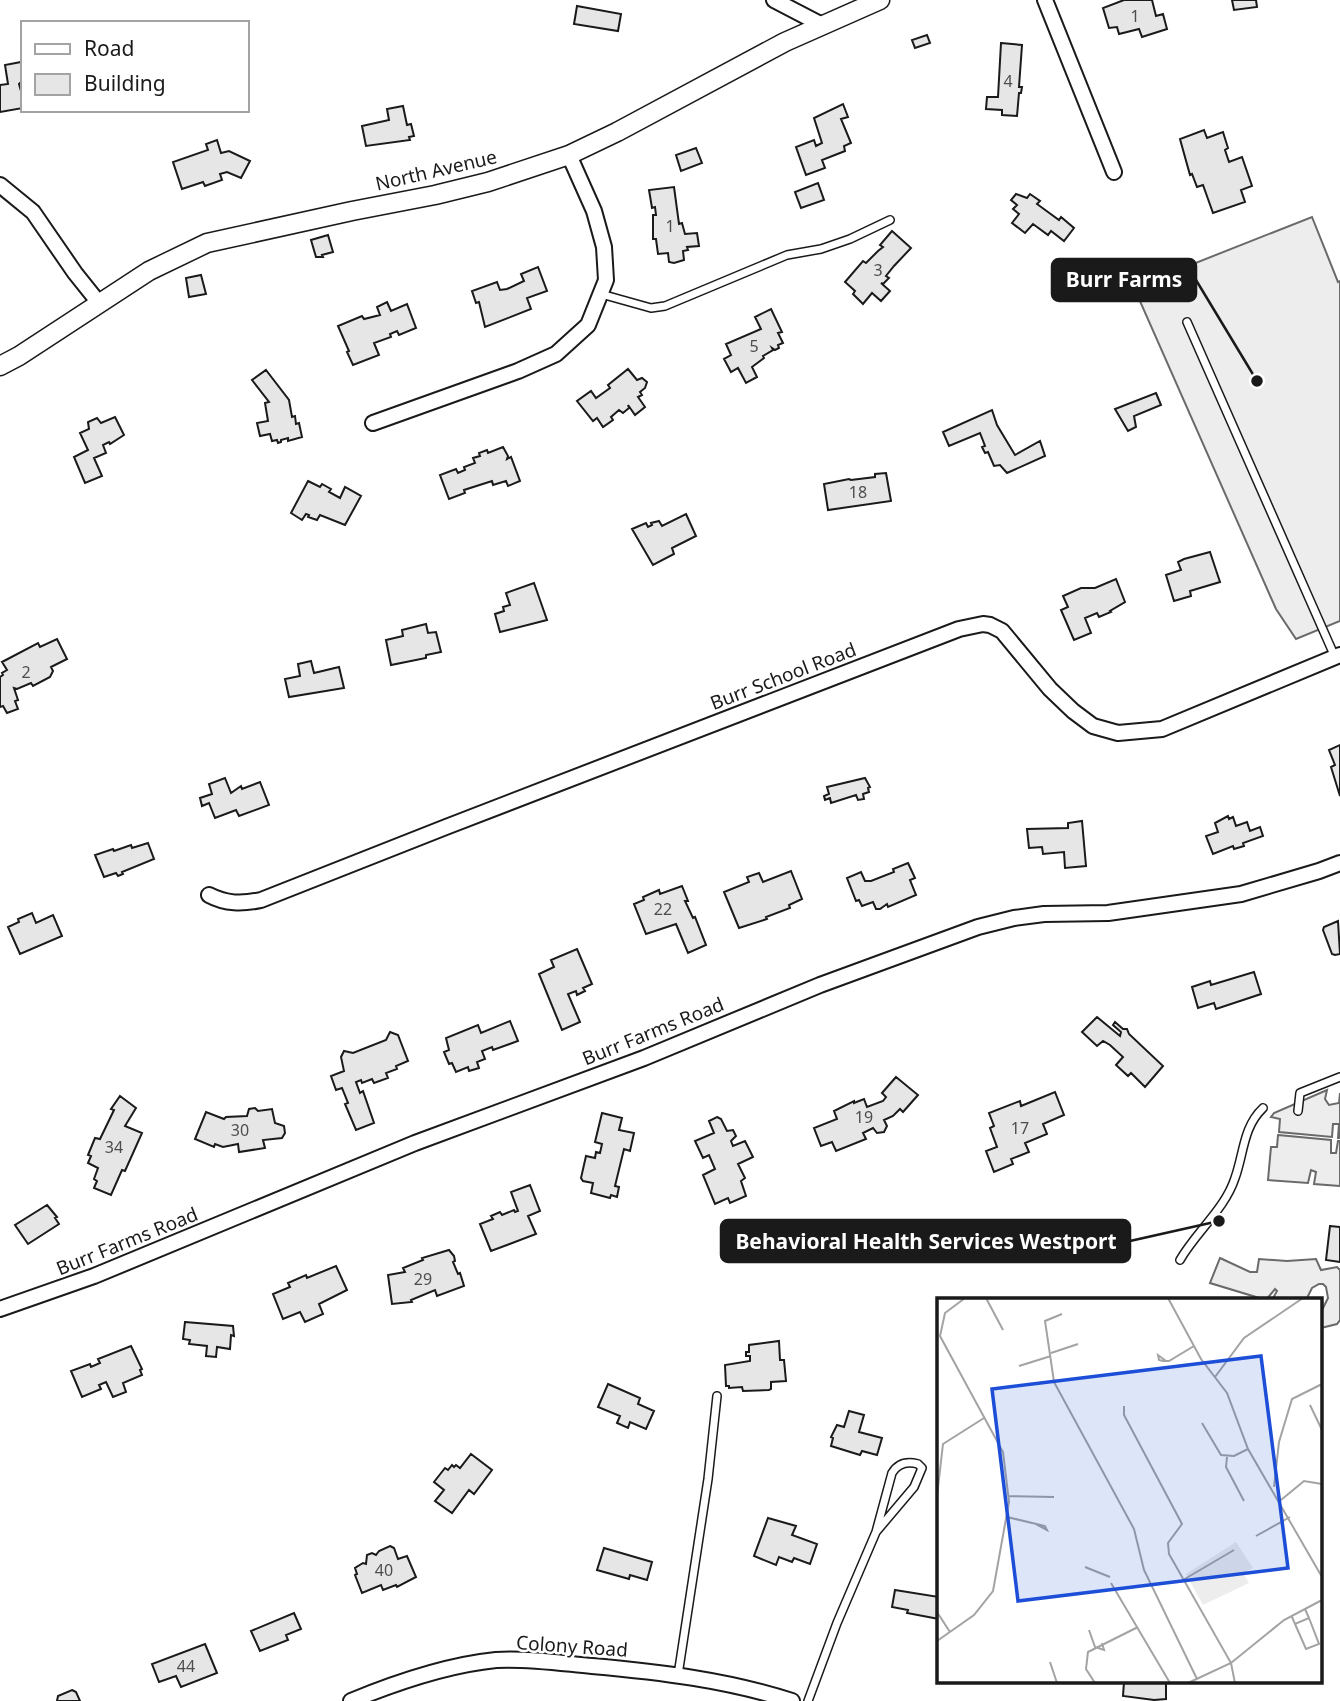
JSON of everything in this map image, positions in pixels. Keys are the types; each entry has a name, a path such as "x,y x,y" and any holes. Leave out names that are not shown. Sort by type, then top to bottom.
{"street":[{"path":"774,0 822,24"},
{"name":"North Avenue","path":"0,366 149,271 206,243 435,195 569,155 785,42 880,0"},
{"path":"1045,0 1114,172"},
{"path":"373,423 518,371 556,354 588,325 606,281 604,247 594,211 569,155"},
{"path":"0,184 33,212 99,303"},
{"name":"Burr School Road","path":"209,895 217,900 237,904 261,900 959,629 983,624 1002,631 1050,689 1073,711 1093,726 1118,733 1162,729 1337,656"},
{"name":"Burr Farms Road","path":"0,1309 94,1276 415,1143 645,1058 820,985 978,927 1044,914 1108,913 1227,896 1340,863"},
{"name":"Colony Road","path":"352,1701 401,1681 496,1660 568,1664 678,1676 719,1682 792,1701"}],"lane":[{"path":"600,293 651,308 665,306 787,255 821,249 890,220"},
{"path":"1187,322 1337,656"},
{"path":"1298,1111 1300,1093 1340,1077"},
{"path":"1180,1260 1229,1191 1240,1164 1247,1129 1263,1108"},
{"path":"678,1676 709,1479 717,1396"},
{"path":"808,1701 837,1623 876,1532 892,1473 904,1463 918,1464 922,1468 921,1474 914,1487 876,1532"}],"shaded area":[{"path":"1312,217 1338,282 1340,281 1340,621 1296,639 1276,609 1139,299 1155,279"},
{"path":"1327,1090 1325,1099 1329,1105 1339,1103 1340,1093 1340,1138 1339,1124 1333,1124 1332,1137 1279,1132 1280,1119 1271,1117 1274,1113"},
{"path":"1278,1135 1331,1140 1331,1153 1336,1153 1340,1141 1340,1186 1314,1184 1316,1172 1311,1170 1308,1183 1268,1180 1271,1147 1277,1147"},
{"path":"1220,1258 1250,1272 1257,1272 1259,1259 1316,1259 1321,1270 1337,1267 1340,1270 1340,1320 1337,1324 1322,1328 1322,1310 1328,1298 1323,1284 1312,1288 1307,1298 1273,1298 1277,1291 1275,1289 1268,1298 1259,1298 1210,1283"}],"building":[{"path":"1124,0 1152,0 1156,16 1163,14 1167,29 1142,37 1139,29 1119,34 1117,27 1109,28 1103,8"},
{"path":"1232,0 1256,0 1257,7 1234,10"},
{"path":"577,6 621,14 618,31 574,24"},
{"path":"927,35 930,43 915,48 912,40"},
{"path":"1001,43 1022,45 1019,87 1022,87 1017,116 1002,115 1002,110 986,109 987,97 998,97"},
{"path":"21,62 21,108 0,112 0,85 8,84 5,65"},
{"path":"843,104 848,117 841,119 851,143 844,146 845,151 822,160 825,168 806,175 796,147 814,140 816,146 822,143 814,118"},
{"path":"403,106 407,125 411,124 414,136 409,137 410,140 366,146 362,126 389,120 387,109"},
{"path":"1204,130 1207,138 1223,132 1229,162 1242,157 1252,186 1241,190 1245,202 1213,213 1203,185 1197,187 1192,174 1190,175 1180,139"},
{"path":"217,140 221,153 229,151 250,161 241,178 227,172 220,174 222,180 205,186 203,182 182,189 173,162 208,150 206,144"},
{"path":"696,148 702,163 681,171 676,155"},
{"path":"818,183 824,200 801,208 795,192"},
{"path":"674,187 679,224 682,223 685,234 697,233 699,246 687,247 688,250 683,251 684,260 674,263 669,262 668,253 658,254 656,239 653,239 655,207 652,208 649,190"},
{"path":"1016,194 1027,198 1030,194 1040,201 1037,204 1059,220 1061,217 1074,228 1064,241 1051,231 1048,235 1033,224 1025,233 1012,223 1019,214 1013,209 1017,205 1011,200"},
{"path":"892,231 911,248 886,276 889,278 881,283 890,291 881,301 872,293 863,304 845,282 863,261 866,263 883,247 880,245"},
{"path":"328,235 333,252 316,257 311,240"},
{"path":"538,267 547,291 527,298 531,309 485,327 479,302 476,303 472,291 497,282 500,290 507,289 524,281 521,274"},
{"path":"201,275 206,294 189,297 186,278"},
{"path":"387,302 391,311 407,304 416,328 399,335 397,331 390,334 391,337 374,343 379,355 353,365 338,326 362,316 364,319 380,315 377,307"},
{"path":"771,309 782,332 778,333 783,343 775,350 772,348 773,350 752,367 757,377 746,383 738,368 731,372 724,359 731,355 726,344 761,329 755,317"},
{"path":"628,369 637,380 642,378 647,382 640,392 642,395 638,397 645,407 635,415 628,405 629,408 623,413 619,410 611,417 613,420 603,427 597,418 593,421 577,401 591,391 596,398"},
{"path":"266,370 289,400 292,417 295,416 296,424 299,423 302,437 288,441 288,438 278,443 277,440 272,441 270,434 260,436 257,423 268,421 265,403 269,402 252,380"},
{"path":"1156,393 1161,405 1134,416 1136,427 1128,431 1115,409"},
{"path":"992,410 997,425 1015,455 1040,441 1045,456 1007,473 1000,465 994,466 988,452 985,453 980,433 949,446 943,432"},
{"path":"115,417 124,435 110,444 109,442 103,445 106,453 94,458 102,476 85,483 74,457 88,450 80,433 89,429 88,422 97,418 101,423"},
{"path":"503,447 507,459 511,457 520,481 508,486 506,481 493,485 492,481 464,490 465,493 449,499 440,475 456,469 458,473 465,470 464,467 475,463 473,458 480,456 479,453 487,450 488,453"},
{"path":"886,473 891,501 828,510 824,484"},
{"path":"308,481 320,487 322,484 340,498 345,487 361,496 345,525 320,515 317,520 306,514 302,520 291,513"},
{"path":"686,514 696,536 672,548 674,554 653,565 632,529 646,523 648,527 659,521 662,526"},
{"path":"1210,552 1220,582 1190,591 1191,596 1174,601 1166,575 1181,570 1178,562"},
{"path":"1116,579 1125,602 1099,617 1097,613 1085,618 1091,633 1074,640 1061,610 1068,607 1063,596 1081,588 1095,588"},
{"path":"534,583 547,620 500,632 495,614 510,605 506,593"},
{"path":"426,624 428,633 436,632 441,652 391,665 386,640 403,636 402,630"},
{"path":"57,639 67,659 51,667 53,671 50,677 33,686 31,683 14,688 18,709 7,713 3,706 0,707 0,677 7,670 2,662 38,643 40,647"},
{"path":"311,661 314,673 339,667 344,688 289,697 285,679 300,676 298,664"},
{"path":"1340,745 1340,796 1331,767 1335,765 1329,750"},
{"path":"225,778 231,793 241,786 242,789 260,782 269,805 239,816 236,810 215,818 209,803 202,806 200,798 212,794 209,784"},
{"path":"865,778 870,787 869,792 863,794 864,799 858,800 856,795 831,803 830,798 825,800 824,796 829,794 827,787"},
{"path":"1228,816 1229,819 1233,817 1236,826 1247,822 1250,831 1260,827 1263,836 1243,843 1244,846 1234,849 1233,846 1213,854 1206,836 1218,832 1215,823"},
{"path":"1082,821 1086,866 1065,868 1064,852 1043,854 1042,847 1029,848 1027,829 1068,828 1068,823"},
{"path":"148,843 154,859 118,876 116,873 104,877 95,855"},
{"path":"908,863 915,878 910,880 916,895 888,907 887,904 880,909 876,909 873,902 862,906 859,900 856,901 847,878 861,872 865,881 871,881"},
{"path":"791,871 802,899 789,905 790,908 766,917 767,919 739,928 724,892 749,882 747,877 759,873 763,882"},
{"path":"682,886 688,901 685,901 693,918 695,917 706,945 688,953 676,924 646,934 634,904 659,890 660,894"},
{"path":"32,913 36,923 53,915 62,936 20,954 8,927"},
{"path":"1338,921 1340,954 1335,955 1332,954 1323,930"},
{"path":"577,949 592,984 577,995 576,991 568,994 580,1022 562,1030 539,974 554,967 551,960"},
{"path":"1254,972 1261,994 1216,1009 1214,1003 1198,1008 1192,987 1210,981 1211,985"},
{"path":"1097,1017 1120,1036 1121,1032 1113,1025 1115,1022 1127,1029 1163,1066 1145,1087 1131,1073 1128,1076 1116,1065 1123,1057 1110,1045 1103,1041 1097,1046 1082,1032"},
{"path":"510,1021 518,1041 482,1051 485,1059 477,1062 479,1068 469,1071 468,1067 456,1072 452,1063 449,1064 444,1052 449,1050 446,1038 478,1025 481,1033"},
{"path":"390,1032 398,1035 408,1061 386,1073 388,1078 374,1083 372,1079 356,1082 360,1093 363,1091 374,1123 356,1130 345,1104 348,1103 342,1088 336,1090 331,1076 344,1071 341,1057 344,1051 353,1053 386,1040"},
{"path":"896,1077 918,1095 903,1112 900,1109 884,1120 887,1126 884,1132 877,1133 873,1128 863,1133 866,1139 836,1151 832,1142 821,1146 814,1128 837,1119 834,1111 854,1101 864,1099 867,1107 883,1101 886,1097 882,1093"},
{"path":"1055,1092 1064,1115 1043,1124 1047,1134 1025,1143 1029,1152 1011,1159 1013,1164 994,1172 986,1151 997,1147 990,1128 994,1126 989,1113 1020,1101 1021,1106"},
{"path":"120,1096 136,1108 125,1126 142,1133 111,1195 94,1188 98,1168 88,1163 91,1156 88,1155 95,1138 100,1139 114,1110 111,1109"},
{"path":"255,1108 258,1111 272,1109 275,1123 284,1126 285,1133 282,1138 263,1140 265,1148 239,1152 238,1144 223,1147 215,1144 214,1147 195,1139 206,1112 224,1119 247,1116 249,1109"},
{"path":"602,1113 622,1118 619,1130 634,1133 630,1151 624,1149 615,1186 619,1187 617,1197 611,1195 610,1198 591,1193 593,1183 581,1178 586,1156 595,1158 596,1152 600,1153 602,1144 595,1142"},
{"path":"717,1117 727,1131 733,1130 736,1136 731,1141 733,1146 745,1141 753,1157 738,1164 745,1178 741,1181 746,1196 730,1203 728,1198 715,1204 703,1175 715,1169 709,1155 703,1158 695,1141 714,1133 709,1121"},
{"path":"530,1185 540,1211 528,1216 536,1234 491,1251 480,1224 493,1219 491,1216 500,1212 502,1215 518,1211 511,1192"},
{"path":"47,1205 59,1224 28,1244 15,1225"},
{"path":"1330,1226 1340,1227 1340,1262 1326,1260"},
{"path":"449,1250 454,1256 453,1262 464,1286 437,1296 435,1290 411,1300 412,1302 392,1304 388,1275 405,1272 403,1268 423,1260 422,1258"},
{"path":"336,1266 347,1290 319,1304 323,1314 305,1322 300,1312 283,1319 273,1294 290,1287 288,1283 306,1275 307,1278"},
{"path":"185,1322 233,1326 234,1336 231,1335 230,1349 217,1347 216,1357 206,1356 207,1346 189,1344 190,1340 183,1339"},
{"path":"779,1341 780,1360 784,1360 786,1381 771,1382 769,1390 743,1391 742,1387 726,1386 725,1365 750,1361 750,1356 746,1356 749,1345"},
{"path":"131,1346 142,1369 142,1375 123,1383 126,1392 113,1397 106,1382 99,1385 101,1389 82,1397 71,1371 90,1364 91,1367 100,1363 98,1359"},
{"path":"608,1384 640,1398 638,1404 654,1411 646,1429 630,1422 628,1428 617,1423 620,1416 598,1407"},
{"path":"849,1411 864,1415 859,1432 882,1438 877,1455 862,1451 860,1455 831,1446 831,1437 837,1425 844,1427"},
{"path":"471,1454 492,1470 474,1494 469,1490 452,1513 435,1501 444,1490 434,1482 445,1468 448,1470 452,1465 456,1465 460,1468"},
{"path":"768,1518 796,1526 792,1535 817,1544 810,1564 794,1558 792,1562 779,1557 776,1565 754,1556"},
{"path":"390,1546 394,1548 398,1559 407,1556 416,1577 397,1587 396,1585 383,1590 381,1585 362,1593 355,1568 366,1564 367,1555 376,1555"},
{"path":"604,1548 652,1562 647,1580 630,1575 629,1579 597,1570"},
{"path":"895,1590 937,1597 937,1619 907,1613 908,1610 892,1607"},
{"path":"294,1613 301,1629 286,1635 288,1640 260,1651 251,1631"},
{"path":"205,1644 217,1673 181,1687 176,1676 159,1682 152,1664"},
{"path":"1124,1684 1166,1684 1166,1699 1123,1696"},
{"path":"72,1690 80,1701 57,1701 58,1696"}],"place":[{"name":"Burr Farms","path":"1257,381"},
{"name":"Behavioral Health Services Westport","path":"1219,1221"}]}
